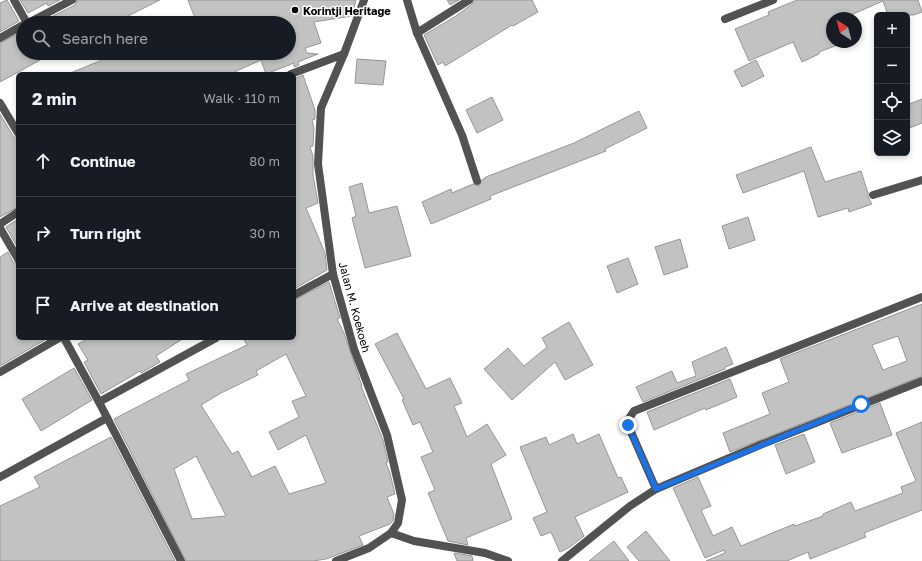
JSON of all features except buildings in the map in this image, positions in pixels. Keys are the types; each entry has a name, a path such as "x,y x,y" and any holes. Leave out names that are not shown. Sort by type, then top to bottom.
{"street":[{"path":"14,0 24,16"},
{"path":"41,16 72,0"},
{"name":"Jalan M. Koekoeh","path":"364,0 344,54 321,108 318,164 333,274 354,349 387,435 402,500 398,524 391,533"},
{"path":"407,0 416,33 462,135 477,181"},
{"path":"416,33 470,0"},
{"path":"725,19 773,0"},
{"path":"0,38 16,30"},
{"path":"296,72 344,54"},
{"path":"0,103 16,130"},
{"path":"873,195 922,180"},
{"path":"0,224 16,213"},
{"path":"0,228 16,256"},
{"path":"296,294 333,274"},
{"path":"656,489 628,425 628,420 634,411 922,297"},
{"path":"0,372 56,340"},
{"path":"65,340 99,402 181,561"},
{"path":"99,402 212,340"},
{"path":"562,561 630,506 656,489 760,445 922,381"},
{"path":"0,477 107,418"},
{"path":"336,561 369,548 391,533 414,541 485,553 508,561"}],"place":[{"name":"Korintji Heritage","path":"295,10"}],"route":[{"path":"628,425 656,489 861,404"}]}
